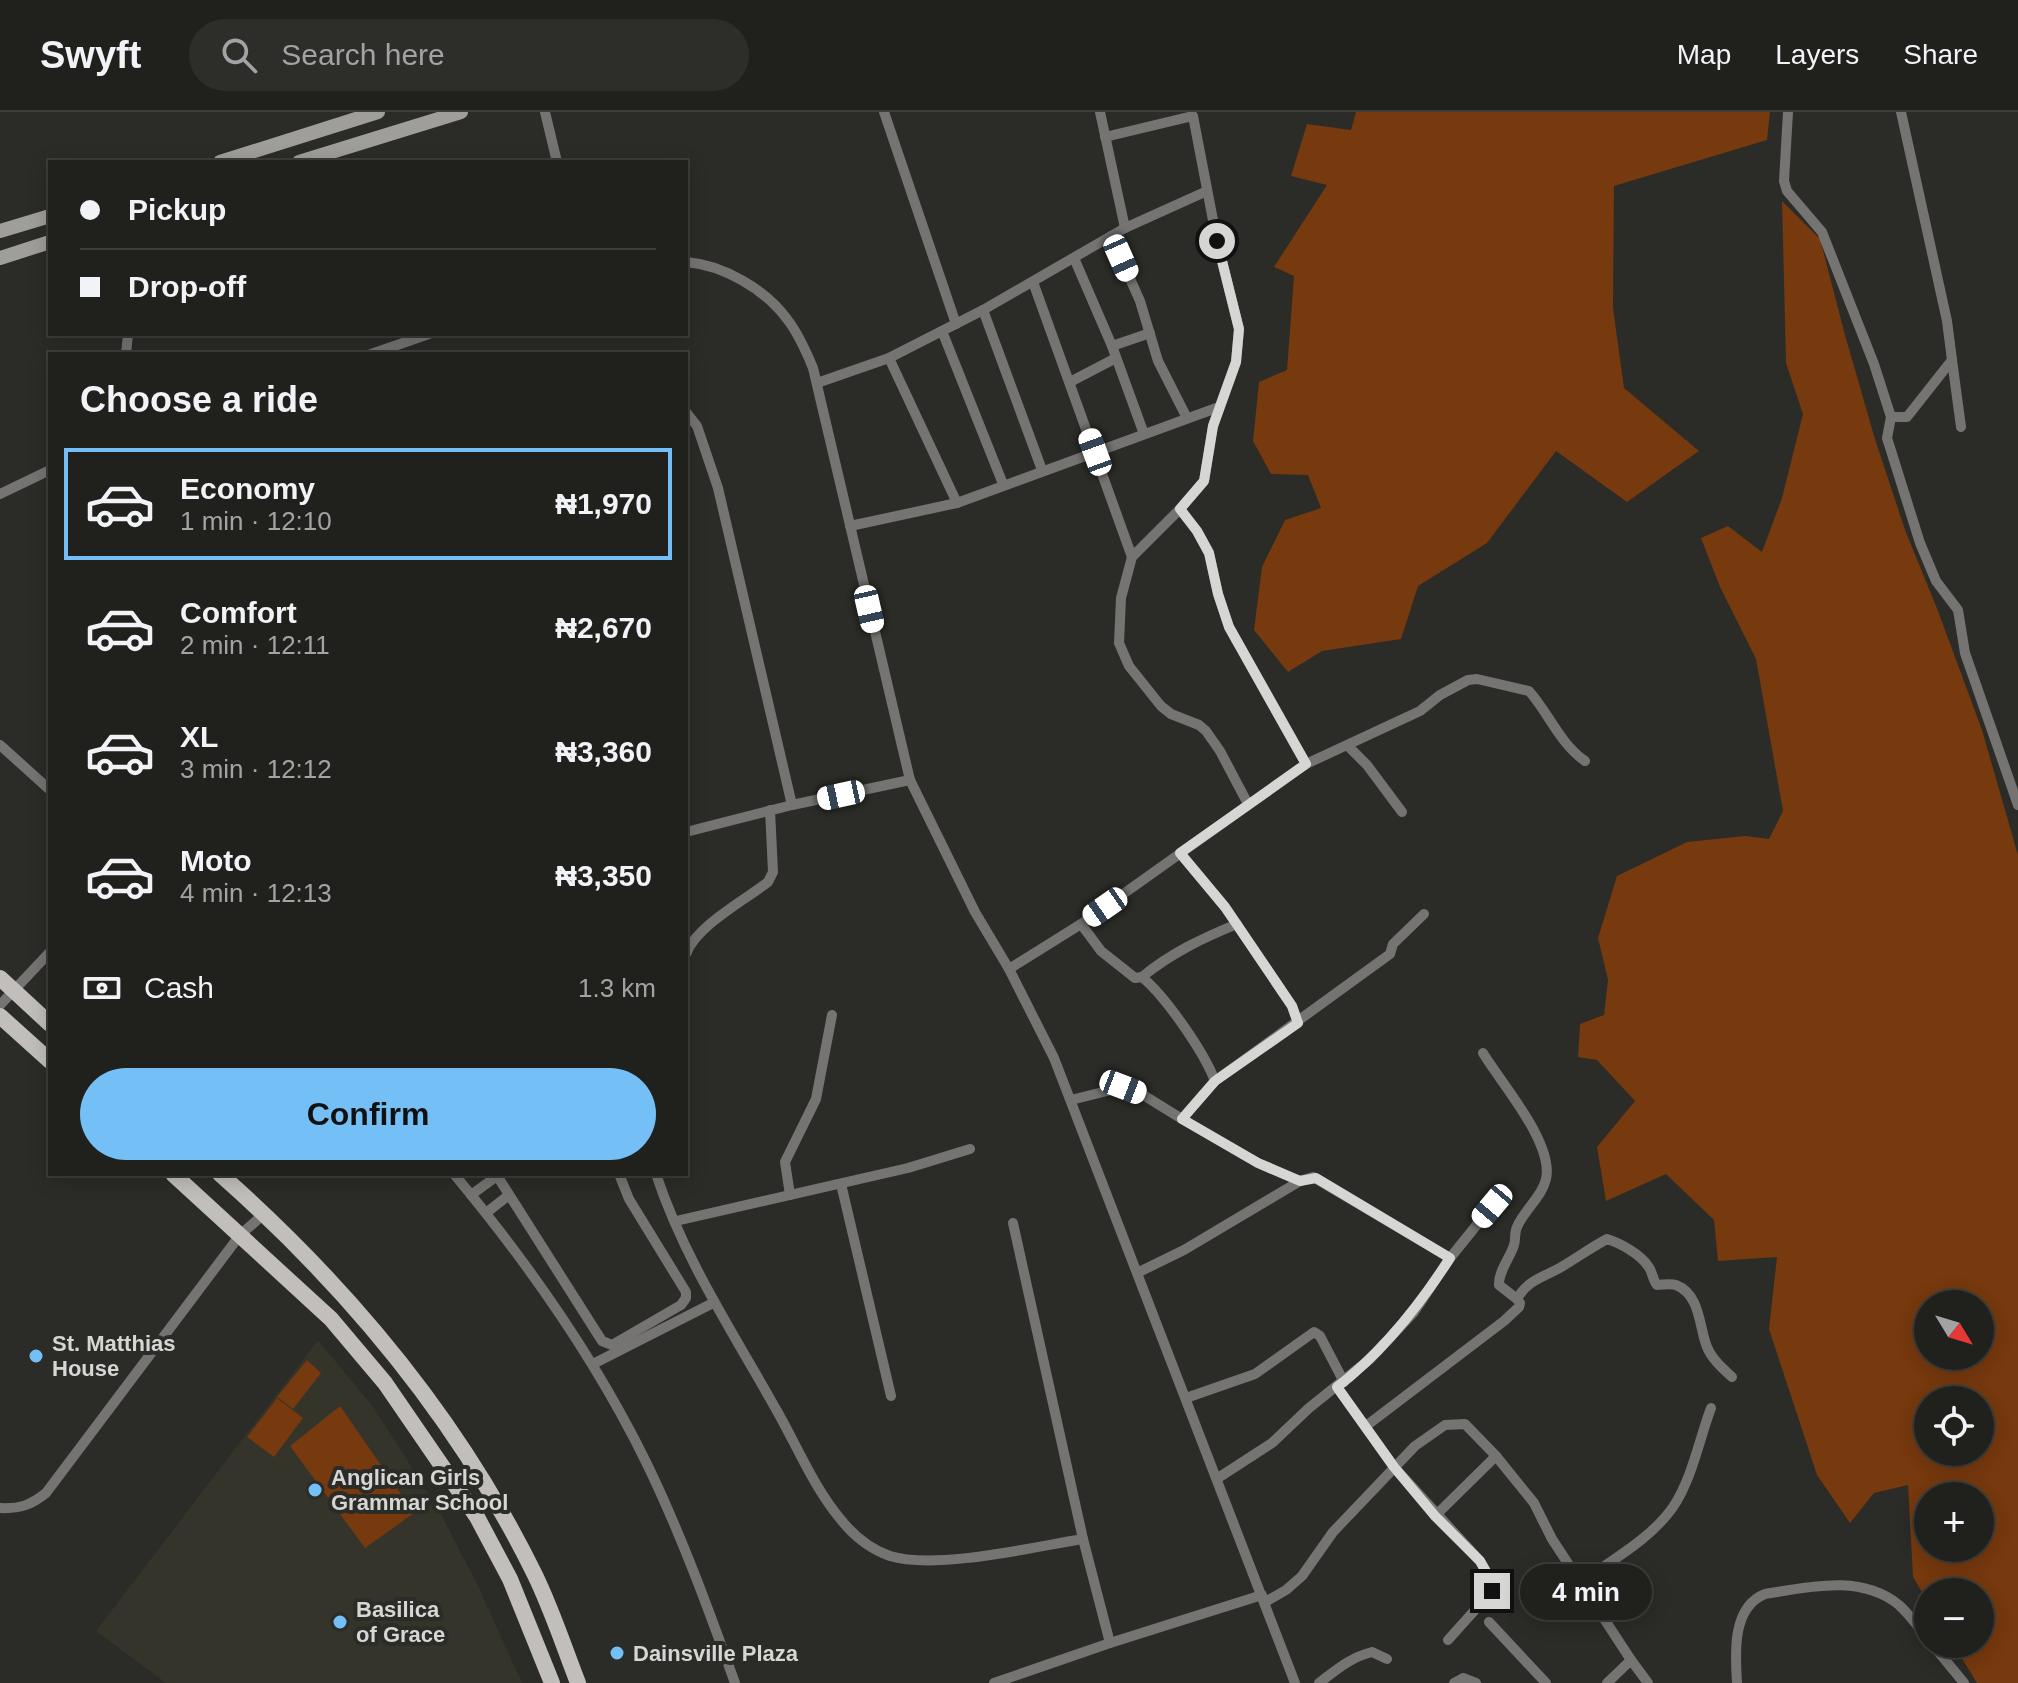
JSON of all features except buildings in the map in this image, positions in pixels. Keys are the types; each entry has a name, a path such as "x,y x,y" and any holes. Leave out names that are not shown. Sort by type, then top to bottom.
{"main road":[{"path":"226,160 378,112"},
{"path":"305,160 461,112"},
{"path":"0,231 48,217"},
{"path":"0,258 48,243"},
{"path":"0,978 48,1022"},
{"path":"0,1016 48,1059"},
{"path":"175,1176 331,1319 385,1383 477,1517 510,1579 552,1683"},
{"path":"222,1176 348,1299 396,1355 482,1479 536,1578 578,1683"}],"street":[{"path":"545,112 557,160"},
{"path":"884,112 956,324"},
{"path":"1100,112 1125,228"},
{"path":"1788,112 1784,181 1787,191 1822,232 1874,364 1891,417 1887,438 1920,543 1936,581 1958,610 1965,653 2018,805"},
{"path":"1901,112 1947,321 1961,427"},
{"path":"1105,137 1193,116 1239,329 1232,380 1213,426 1204,481 1132,557 1121,598 1119,643 1124,657 1161,706 1206,731 1248,804"},
{"path":"817,383 889,358 983,310 1125,228 1207,191"},
{"path":"1111,236 1140,301 1158,361 1187,418"},
{"path":"1074,258 1112,346 1144,434"},
{"path":"688,262 738,279 771,302 790,322 813,368 910,780 968,900 1035,1016 1071,1100 1295,1683"},
{"path":"1033,282 1132,557"},
{"path":"983,310 1042,470"},
{"path":"942,331 1003,484"},
{"path":"1112,346 1150,333"},
{"path":"377,352 423,336"},
{"path":"889,358 957,503"},
{"path":"1070,382 1116,358"},
{"path":"1891,417 1907,417 1952,360"},
{"path":"850,526 957,503 1219,407"},
{"path":"688,415 697,426 718,488 792,805"},
{"path":"0,494 48,471"},
{"path":"1180,509 1209,553 1229,627 1306,764"},
{"path":"1009,969 1081,924 1306,764 1420,711 1440,695 1472,679 1529,691 1546,717 1585,761"},
{"path":"0,745 48,788"},
{"path":"1348,746 1367,765 1402,812"},
{"path":"688,831 910,780"},
{"path":"688,950 706,929 768,882 773,872 770,810"},
{"path":"1180,853 1237,924 1292,1006 1298,1023"},
{"path":"1182,1119 1215,1081 1390,954 1393,944 1424,914"},
{"path":"1081,924 1101,951 1137,979 1162,960 1237,924"},
{"path":"0,1005 48,954"},
{"path":"1142,977 1170,1006 1203,1056 1215,1081"},
{"path":"790,1195 785,1162 816,1099 832,1015"},
{"path":"1366,1426 1519,1307 1517,1299 1499,1285 1499,1279 1514,1245 1517,1227 1543,1188 1547,1172 1541,1146 1524,1113 1483,1053"},
{"path":"1071,1100 1118,1086 1140,1093 1258,1163 1300,1181"},
{"path":"676,1221 908,1168 970,1149"},
{"path":"456,1176 554,1304 593,1364 659,1492 698,1579 735,1683"},
{"path":"471,1195 495,1176"},
{"path":"497,1176 602,1341 612,1345 681,1305 686,1298 686,1292 629,1199 620,1176"},
{"path":"657,1176 713,1303 778,1411 817,1486 841,1519 864,1543 902,1559 955,1558 1083,1539"},
{"path":"1139,1272 1184,1250 1300,1181 1316,1178 1450,1258"},
{"path":"841,1184 891,1396"},
{"path":"486,1213 509,1195"},
{"path":"1218,1478 1263,1450 1370,1359 1414,1312 1450,1258 1492,1206"},
{"path":"0,1508 20,1508 34,1503 46,1493 240,1235 264,1214"},
{"path":"1013,1223 1083,1539 1110,1643"},
{"path":"1517,1299 1521,1291 1537,1277 1560,1268 1604,1240 1610,1240 1648,1266 1657,1285 1672,1284 1685,1292 1701,1318 1711,1356 1732,1377"},
{"path":"593,1364 713,1303"},
{"path":"1186,1398 1255,1374 1314,1332 1320,1336 1340,1385 1394,1467 1435,1516 1480,1561 1493,1588 1448,1640"},
{"path":"1580,1583 1646,1534 1671,1510 1681,1493 1711,1408"},
{"path":"994,1683 1110,1643 1286,1590 1302,1576 1333,1532 1394,1467 1430,1434 1455,1422 1465,1424 1534,1503 1552,1539 1648,1683"},
{"path":"1435,1516 1496,1456"},
{"path":"1737,1683 1736,1658 1744,1611 1751,1602 1765,1594 1837,1585 1864,1588 1897,1603 1914,1623"},
{"path":"1489,1622 1546,1683"},
{"path":"1319,1683 1358,1656 1372,1652 1387,1659"},
{"path":"1943,1658 1964,1683"},
{"path":"1607,1683 1631,1660"},
{"path":"1454,1683 1463,1678 1476,1683"}],"shaded area":[{"path":"1356,112 1770,112 1767,140 1614,186 1613,308 1624,388 1699,451 1627,502 1556,451 1487,543 1418,586 1401,639 1322,651 1288,672 1254,630 1262,567 1285,520 1321,508 1308,475 1271,474 1253,441 1259,382 1287,370 1294,276 1274,267 1327,185 1291,176 1307,124 1351,130"},
{"path":"1782,201 1820,239 1875,439 1905,530 1982,730 2018,855 2018,1683 1977,1683 1962,1658 1994,1658 1994,1578 1913,1577 1908,1485 1874,1493 1850,1523 1817,1475 1769,1329 1777,1257 1718,1261 1714,1220 1666,1174 1606,1201 1597,1147 1635,1101 1597,1060 1578,1057 1580,1024 1604,1015 1608,980 1598,938 1617,876 1687,842 1745,836 1769,839 1783,811 1756,659 1720,587 1701,538 1728,526 1762,552 1782,498 1803,414 1786,363"},
{"name":"Anglican Girls Grammar School","path":"318,1340 374,1408 441,1514 522,1683 166,1683 96,1631"},
{"path":"307,1360 321,1373 293,1409 277,1397"},
{"path":"277,1398 303,1418 274,1457 247,1437"},
{"path":"340,1406 414,1513 365,1548 290,1446"}],"place":[{"name":"St. Matthias House","path":"36,1356"},
{"name":"Anglican Girls Grammar School","path":"315,1490"},
{"name":"Basilica of Grace","path":"340,1622"},
{"name":"Dainsville Plaza","path":"617,1653"}],"route":[{"path":"1217,241 1239,329 1239,342 1232,380 1213,426 1204,481 1180,509 1209,553 1229,627 1306,764 1180,853 1225,907 1292,1006 1298,1023 1215,1081 1182,1119 1258,1163 1300,1181 1316,1178 1450,1258 1414,1312 1370,1359 1337,1387 1394,1467 1435,1516 1480,1561 1493,1584 1492,1591"}]}
